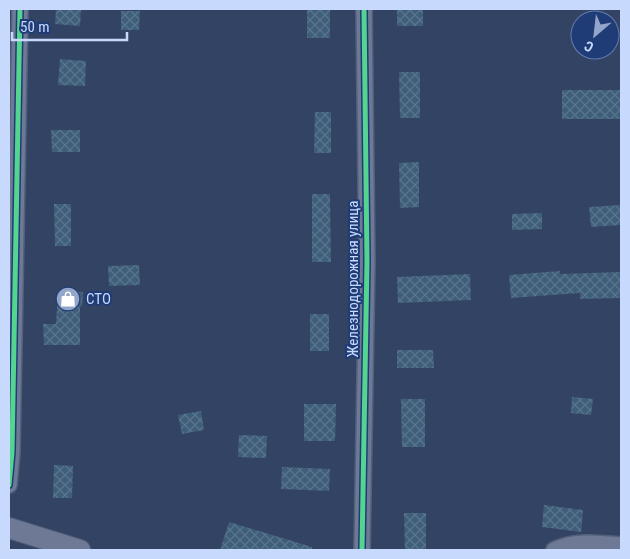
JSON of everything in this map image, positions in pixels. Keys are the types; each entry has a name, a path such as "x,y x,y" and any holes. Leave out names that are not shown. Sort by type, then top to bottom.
{"main road":[{"path":"9,528 80,550"}],"street":[{"path":"9,485 12,452 20,9"},
{"name":"Железнодорожная улица","path":"362,550 367,261 364,9"},
{"path":"554,550 578,543 595,542 621,545"}],"building":[{"path":"56,9 81,9 80,26 55,24"},
{"path":"307,9 330,9 330,38 307,38"},
{"path":"397,9 423,9 423,26 397,26"},
{"path":"121,11 140,11 139,30 121,30"},
{"path":"60,59 86,61 85,86 58,85"},
{"path":"399,72 420,72 420,118 400,118"},
{"path":"562,90 621,90 621,119 562,119"},
{"path":"315,112 331,112 331,153 314,153"},
{"path":"51,130 80,130 80,152 52,152"},
{"path":"419,162 419,207 400,208 399,163"},
{"path":"312,194 330,194 331,262 312,262"},
{"path":"54,204 71,204 71,246 55,246"},
{"path":"621,205 621,225 591,227 589,207"},
{"path":"542,213 542,229 512,230 512,214"},
{"path":"139,265 140,285 109,286 108,266"},
{"path":"560,271 560,274 621,272 621,298 580,299 580,293 511,298 509,275"},
{"path":"470,274 471,300 398,303 397,277"},
{"path":"58,291 83,292 82,307 80,306 80,345 44,345 43,324 56,324"},
{"path":"310,314 329,314 329,351 310,351"},
{"path":"397,350 433,350 434,368 397,368"},
{"path":"572,397 593,399 591,415 571,413"},
{"path":"401,399 425,399 425,447 402,447"},
{"path":"304,404 336,404 335,441 304,441"},
{"path":"201,411 204,430 182,434 178,415"},
{"path":"239,435 267,436 266,458 238,457"},
{"path":"54,465 73,466 72,498 53,498"},
{"path":"282,467 330,469 329,491 281,489"},
{"path":"544,505 583,510 581,532 542,527"},
{"path":"404,513 426,513 426,550 405,550"},
{"path":"229,522 312,547 312,550 220,550"}],"cycle path":[{"path":"9,485 12,452 20,9"},
{"path":"362,550 367,261 364,9"}],"place":[{"name":"СТО","path":"68,299"}]}
